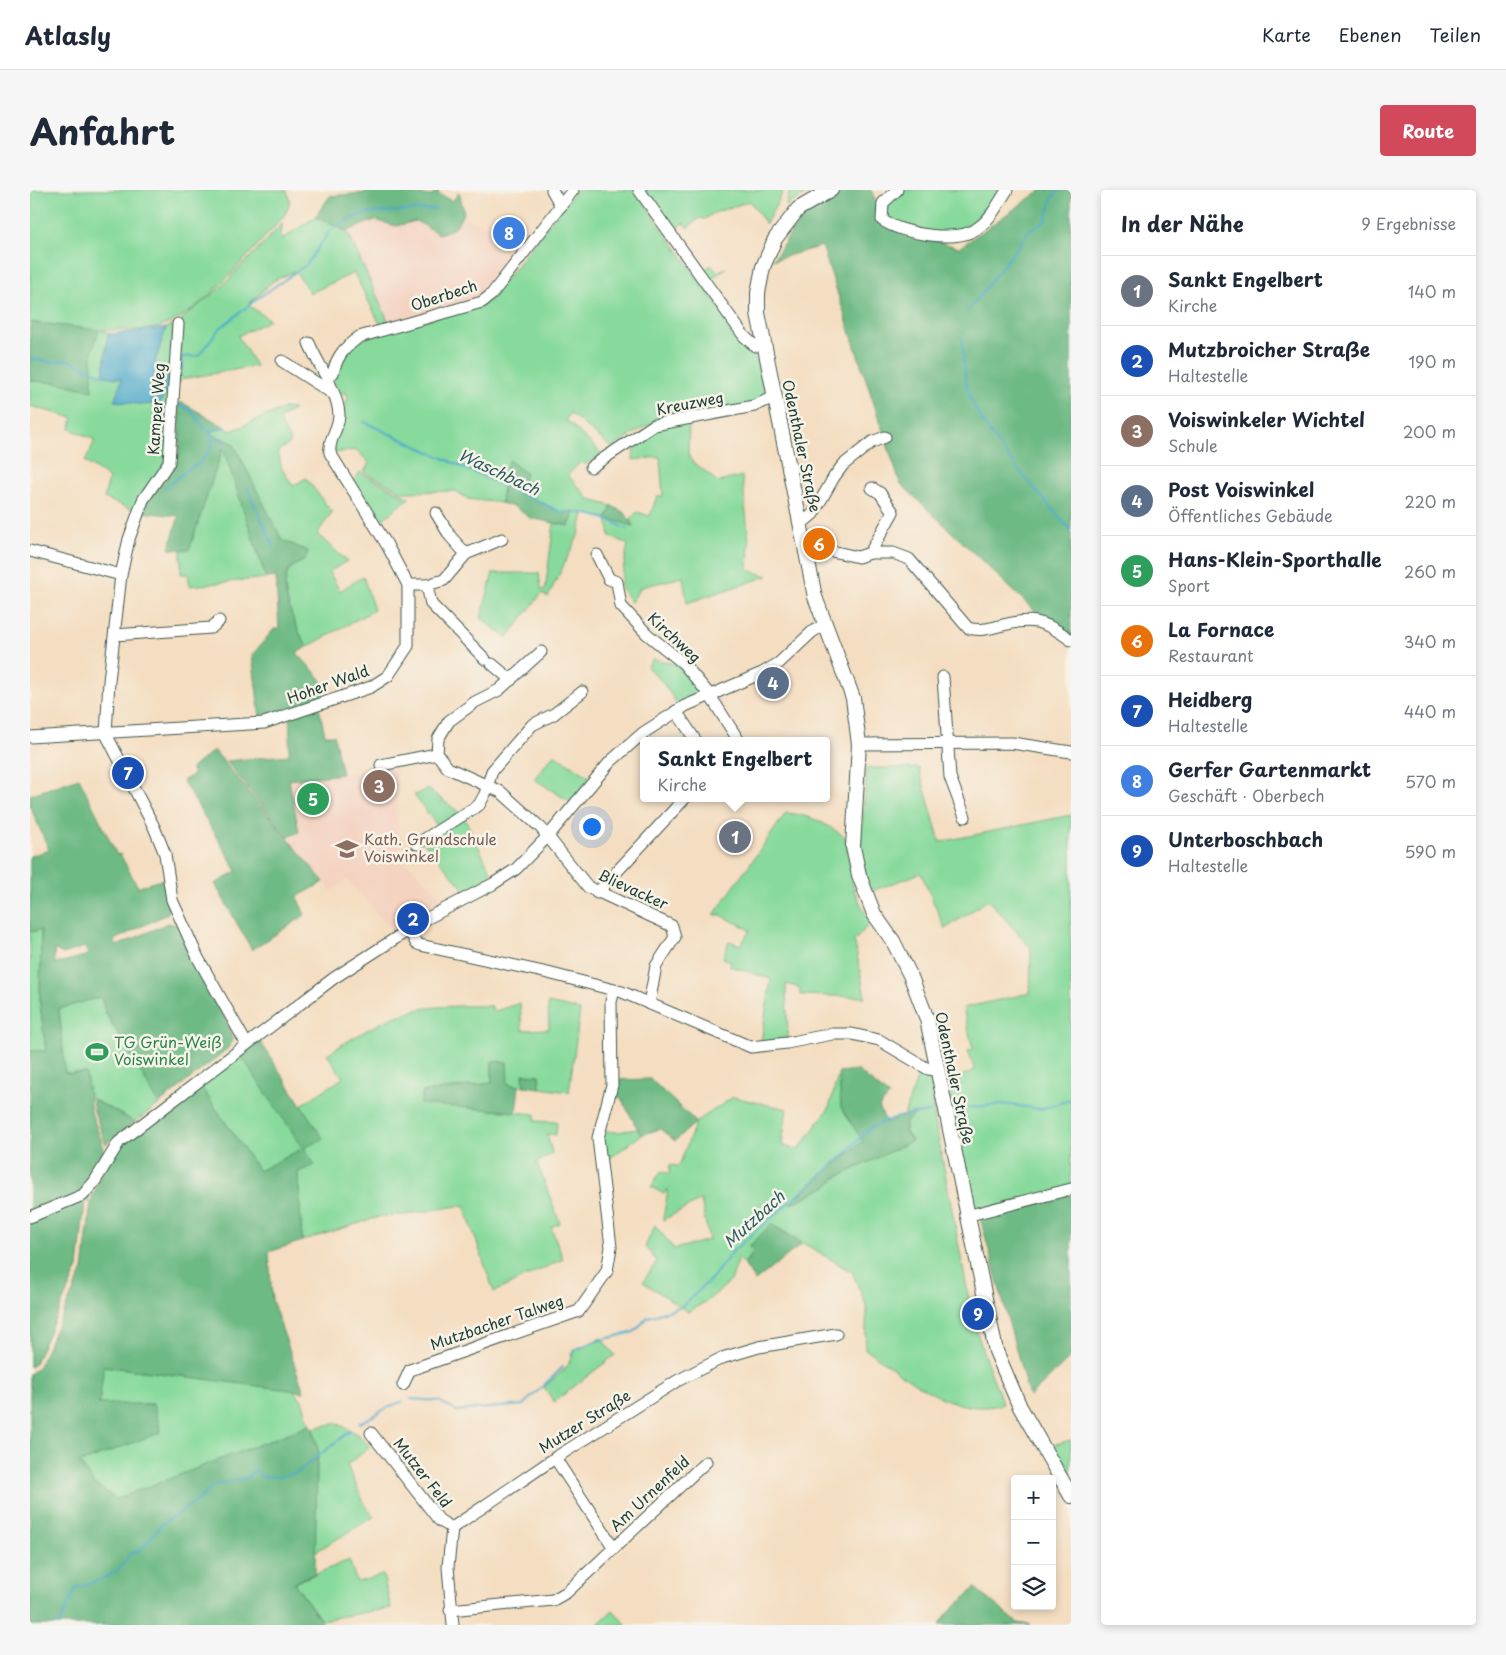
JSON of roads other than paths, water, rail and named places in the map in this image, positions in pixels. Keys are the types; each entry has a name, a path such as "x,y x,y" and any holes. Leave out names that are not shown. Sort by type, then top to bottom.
{"main road":[{"name":"Odenthaler Straße","path":"831,190 798,210 782,228 765,258 759,283 758,313 815,597 853,698 859,744 853,847 858,874 874,914 893,941 911,977 927,1020 966,1216 996,1351 1020,1407 1071,1496"}],"street":[{"path":"552,190 560,206"},
{"name":"Oberbech","path":"326,376 333,373 335,362 345,347 359,337 482,302 491,295 573,190"},
{"path":"639,190 744,336 755,346 763,345"},
{"path":"897,190 883,204 882,220 908,231 954,236 978,229 987,220 1007,190"},
{"name":"Kamper Weg","path":"106,734 121,575 129,538 142,500 169,462 178,324"},
{"path":"309,343 316,360 326,376 332,393"},
{"path":"282,361 332,393"},
{"name":"Hoher Wald","path":"30,737 106,734 264,723 371,687 388,676 408,646 408,585 387,545 330,453 330,442 339,414 332,393"},
{"name":"Kreuzweg","path":"591,467 654,425 754,406 774,397"},
{"path":"801,524 813,514 843,465 872,442 885,437"},
{"path":"870,554 893,512 880,493 872,488"},
{"path":"436,513 450,536 466,554"},
{"path":"408,585 438,583 450,576 466,554 502,539"},
{"path":"805,545 858,557 870,554 894,554 909,559 936,593 968,628 981,630 1029,620 1038,621 1059,630 1071,640"},
{"path":"30,551 121,575"},
{"name":"Kirchweg","path":"597,555 609,579 616,582 621,606 626,613 646,634 683,663 710,694 737,737"},
{"path":"427,585 431,604 488,662 511,680"},
{"path":"115,635 211,628 219,621"},
{"path":"30,1217 83,1195 95,1181 119,1142 246,1043 334,978 410,931 424,920 493,884 516,868 549,835 616,756 643,733 676,711 710,694 762,673 779,663 812,632 824,625"},
{"path":"381,765 437,754 438,739 449,721 476,702 499,690 541,652"},
{"path":"944,677 950,777 965,817"},
{"path":"417,844 479,805 492,772 532,725 554,714 582,692"},
{"path":"676,711 693,737"},
{"path":"106,734 154,826 165,854 172,900 198,958 246,1043"},
{"path":"859,744 1012,743 1071,752"},
{"name":"Blievacker","path":"437,754 448,768 501,792 549,835 583,882 597,893 666,922 675,929 674,939 656,966 649,1004"},
{"path":"597,893 681,802"},
{"path":"410,931 416,943 420,945 548,973 614,990 751,1047 787,1043 832,1034 852,1034 879,1040 928,1069 937,1070"},
{"name":"Mutzbacher Talweg","path":"403,1385 410,1370 579,1311 607,1271 611,1247 598,1138 612,1084 610,1002 614,990"},
{"path":"966,1216 1071,1189"},
{"name":"Mutzer Straße","path":"452,1528 555,1458 676,1381 722,1358 759,1347 836,1334"},
{"name":"Mutzer Feld","path":"371,1433 439,1520 452,1528"},
{"name":"Am Urnenfeld","path":"555,1458 614,1548"},
{"name":"Am Urnenfeld","path":"450,1610 516,1604 561,1596 706,1462"},
{"path":"452,1528 448,1567 450,1610 453,1625"}],"water":[{"path":"166,328 155,362 169,377 164,397 159,403 145,405 114,401 122,379 103,376 108,334"}],"waterway":[{"path":"968,311 1031,229 1045,222 1053,197 1060,190"},
{"path":"182,371 182,357 198,356 219,329 258,298 306,265 330,231 345,221 366,213 436,209"},
{"path":"962,337 965,377 968,390 984,424 1013,463 1071,531"},
{"name":"Waschbach","path":"30,358 51,362 69,360 104,376"},
{"name":"Waschbach","path":"178,404 191,411 206,429 225,444"},
{"name":"Waschbach","path":"364,422 561,512 596,516 627,529"},
{"name":"Waschbach","path":"209,431 225,427"},
{"path":"164,489 192,466 198,465 211,446 212,438 210,433"},
{"path":"247,488 274,547"},
{"name":"Mutzbach","path":"957,1109 1003,1104 1042,1109 1071,1099"},
{"name":"Mutzbach","path":"571,1355 574,1350 600,1340 634,1332 648,1317 681,1307 712,1278 734,1250 841,1158 870,1128 893,1118 929,1112"},
{"name":"Mutzbach","path":"411,1399 439,1401 456,1411 523,1405 563,1367"},
{"name":"Mutzbach","path":"359,1423 402,1402"},
{"name":"Mutzbach","path":"55,1625 60,1622 76,1588 114,1573 120,1568 129,1554 139,1551 163,1523 197,1501 214,1485 247,1478 255,1469 260,1476 279,1477 298,1472 350,1431"}],"place":[{"name":"Gerfer Gartenmarkt","path":"509,233"},
{"name":"La Fornace","path":"819,544"},
{"name":"Post Voiswinkel","path":"773,683"},
{"name":"Heidberg","path":"128,773"},
{"name":"Voiswinkeler Wichtel","path":"379,786"},
{"name":"Hans-Klein-Sporthalle","path":"313,799"},
{"name":"Sankt Engelbert","path":"735,837"},
{"name":"Kath. Grundschule Voiswinkel","path":"347,849"},
{"name":"Mutzbroicher Straße","path":"413,919"},
{"name":"TG Grün-Weiß Voiswinkel","path":"97,1052"},
{"name":"Unterboschbach","path":"978,1314"}]}
